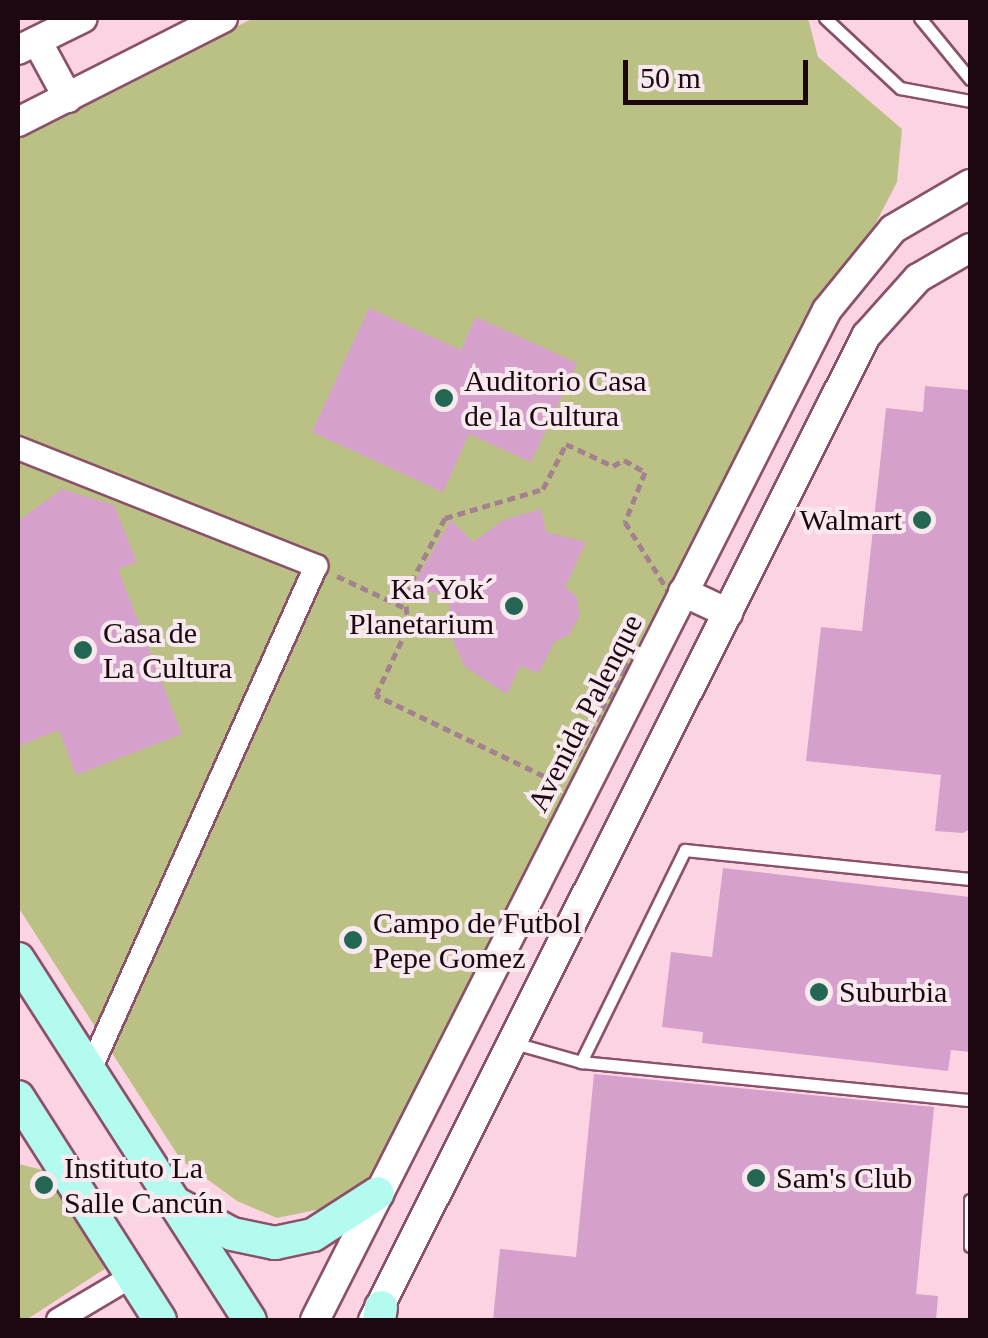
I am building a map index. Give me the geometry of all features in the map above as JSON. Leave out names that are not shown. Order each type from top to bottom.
[{"type":"main road","points":[[18,959],[250,1320]]},
{"type":"main road","points":[[22,1115],[160,1320]]},
{"type":"main road","points":[[175,1203],[232,1234],[275,1242],[312,1235],[378,1193]]},
{"type":"street","points":[[68,98],[27,46],[83,18]]},
{"type":"street","points":[[18,122],[223,18]]},
{"type":"street","name":"Avenida Palenque","points":[[315,1320],[827,310],[893,228],[970,184]]},
{"type":"street","points":[[378,1316],[866,336],[918,278],[970,248]]},
{"type":"street","points":[[18,448],[316,566],[89,1072]]},
{"type":"street","points":[[683,592],[728,613]]},
{"type":"street","points":[[357,1240],[373,1260],[398,1270]]},
{"type":"street","points":[[58,1320],[132,1276]]},
{"type":"lane","points":[[825,18],[900,88],[970,101]]},
{"type":"lane","points":[[920,18],[970,80]]},
{"type":"lane","points":[[580,1062],[685,850],[970,879]]},
{"type":"lane","points":[[514,1043],[580,1062],[970,1100]]},
{"type":"lane","points":[[970,1200],[970,1246]]},
{"type":"path","points":[[566,444],[612,466],[624,460],[645,472],[626,522],[672,597],[646,644],[624,668],[576,758],[558,770],[534,776],[376,695],[408,626],[407,609],[405,594],[445,518],[542,489],[566,444]]},
{"type":"path","points":[[316,566],[407,609]]},
{"type":"green space","points":[[254,18],[808,18],[818,57],[902,129],[897,182],[388,1171],[340,1205],[277,1218],[237,1201],[181,1160],[18,907],[18,134]]},
{"type":"green space","name":"Instituto La Salle Cancún","points":[[18,1164],[43,1170],[106,1268],[26,1320],[18,1320]]},
{"type":"building","name":"Auditorio Casa de la Cultura","points":[[369,308],[461,350],[476,317],[577,363],[531,462],[469,434],[443,492],[312,432]]},
{"type":"building","name":"Walmart","points":[[925,386],[970,390],[970,829],[963,833],[935,831],[941,775],[806,761],[821,627],[862,631],[886,408],[923,412]]},
{"type":"building","name":"Casa de La Cultura","points":[[62,489],[114,505],[137,562],[118,569],[182,734],[76,775],[59,730],[18,746],[18,521]]},
{"type":"building","name":"Ka´Yok´ Planetarium","points":[[541,509],[546,532],[586,542],[565,587],[576,596],[580,615],[569,635],[554,642],[539,673],[520,666],[507,694],[464,666],[450,633],[449,596],[412,587],[451,520],[473,542],[504,520]]},
{"type":"building","name":"Suburbia","points":[[723,868],[970,897],[970,1052],[951,1050],[948,1071],[702,1043],[703,1032],[662,1027],[671,952],[712,957]]},
{"type":"building","name":"Sam's Club","points":[[594,1074],[934,1107],[916,1294],[938,1296],[936,1320],[493,1320],[500,1249],[576,1257]]},
{"type":"place","name":"Auditorio Casa de la Cultura","points":[[444,398]]},
{"type":"place","name":"Walmart","points":[[922,520]]},
{"type":"place","name":"Ka´Yok´ Planetarium","points":[[514,606]]},
{"type":"place","name":"Casa de La Cultura","points":[[83,650]]},
{"type":"place","name":"Campo de Futbol Pepe Gomez","points":[[353,940]]},
{"type":"place","name":"Suburbia","points":[[819,992]]},
{"type":"place","name":"Sam's Club","points":[[756,1178]]},
{"type":"place","name":"Instituto La Salle Cancún","points":[[44,1185]]}]
